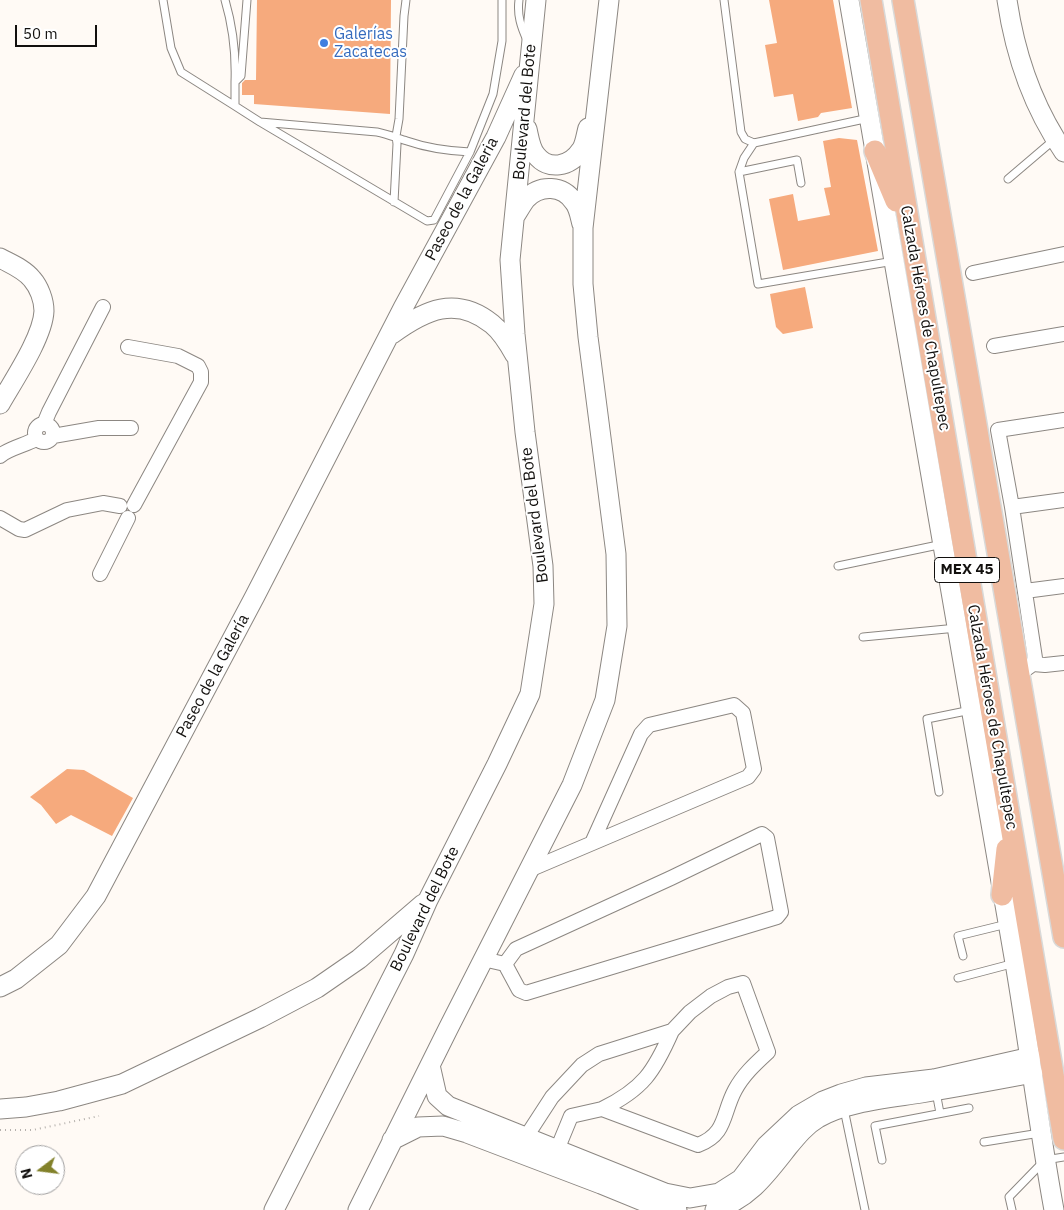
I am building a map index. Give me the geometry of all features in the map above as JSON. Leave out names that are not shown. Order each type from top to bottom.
[{"type":"main road","name":"Calzada Héroes de Chapultepec","points":[[870,0],[1010,821],[1054,1133]]},
{"type":"main road","name":"Calzada Héroes de Chapultepec","points":[[904,0],[1026,669],[1063,927]]},
{"type":"main road","points":[[875,151],[911,235]]},
{"type":"main road","points":[[1002,895],[1010,821]]},
{"type":"street","name":"Boulevard del Bote","points":[[274,1210],[404,954],[428,900],[530,694],[544,604],[543,566],[525,432],[510,260],[536,0]]},
{"type":"street","points":[[358,1210],[572,785],[605,700],[617,626],[616,554],[588,337],[583,284],[583,228],[609,0]]},
{"type":"street","points":[[849,0],[1032,1065],[1054,1133],[1045,1160],[1054,1210]]},
{"type":"street","points":[[996,0],[1012,32],[1033,96],[1048,129],[1059,146]]},
{"type":"street","points":[[1007,0],[1012,32]]},
{"type":"street","name":"Paseo de la Galeria","points":[[388,336],[496,137],[530,55]]},
{"type":"street","points":[[524,121],[535,154],[546,164],[563,165],[573,159],[581,150],[599,95]]},
{"type":"street","points":[[515,216],[527,198],[537,191],[554,188],[567,194],[574,202],[583,228]]},
{"type":"street","points":[[973,273],[1064,254]]},
{"type":"street","points":[[0,258],[25,272],[34,280],[39,289],[44,311],[36,338],[0,404]]},
{"type":"street","points":[[44,424],[103,306]]},
{"type":"street","points":[[388,336],[410,320],[425,314],[439,309],[459,308],[474,313],[493,325],[518,358]]},
{"type":"street","points":[[994,346],[1064,334]]},
{"type":"street","name":"Paseo de la Galería","points":[[0,987],[16,979],[59,945],[96,896],[245,614],[388,336]]},
{"type":"street","points":[[100,574],[128,518],[135,513],[134,505],[201,382],[202,376],[198,366],[178,356],[128,347]]},
{"type":"street","points":[[1026,669],[1034,658],[1012,507],[998,430],[1064,420]]},
{"type":"street","points":[[53,436],[52,428],[44,424],[39,425],[34,434],[39,442],[47,442],[53,436],[98,428],[131,428]]},
{"type":"street","points":[[2,452],[17,448],[36,439]]},
{"type":"street","points":[[1012,507],[1064,500]]},
{"type":"street","points":[[0,518],[19,529],[25,530],[67,510],[103,503],[120,506],[127,501],[134,505]]},
{"type":"street","points":[[120,506],[121,514],[128,518]]},
{"type":"street","points":[[1025,591],[1064,586]]},
{"type":"street","points":[[1026,669],[1064,663]]},
{"type":"street","points":[[528,870],[592,843],[748,777],[754,769],[743,713],[734,705],[649,725],[641,734],[592,843]]},
{"type":"street","points":[[484,959],[505,964],[519,990],[526,993],[777,917],[781,912],[767,838],[762,834],[516,949],[505,964]]},
{"type":"street","points":[[0,1109],[26,1107],[59,1101],[122,1084],[260,1018],[317,988],[359,959],[428,900]]},
{"type":"street","points":[[557,1150],[571,1116],[602,1109],[623,1098],[644,1080],[658,1062],[672,1031],[690,1012],[711,996],[728,987],[743,983],[768,1052],[748,1070],[735,1090],[719,1132],[710,1141],[698,1145],[602,1109]]},
{"type":"street","points":[[526,1137],[552,1097],[582,1065],[599,1054],[672,1031]]},
{"type":"street","points":[[430,1065],[437,1096],[448,1106],[503,1137],[604,1177],[690,1198],[719,1192],[741,1179],[766,1146],[799,1115],[823,1101],[842,1100]]},
{"type":"street","points":[[715,1210],[731,1205],[746,1195],[802,1130],[842,1100],[866,1087],[935,1085],[1032,1065]]},
{"type":"street","points":[[392,1140],[418,1128],[443,1126],[503,1137],[526,1137],[557,1150],[650,1204],[677,1210]]},
{"type":"lane","points":[[163,0],[171,48],[180,72],[427,221],[434,220],[470,152],[493,94],[502,42],[502,0]]},
{"type":"lane","points":[[225,0],[232,25],[236,57],[235,106]]},
{"type":"lane","points":[[235,82],[241,76],[247,0]]},
{"type":"lane","points":[[394,202],[396,136],[399,120],[406,0]]},
{"type":"lane","points":[[519,0],[520,23],[530,55]]},
{"type":"lane","points":[[724,0],[741,132],[745,139],[754,143],[869,118]]},
{"type":"lane","points":[[260,122],[377,132],[396,136],[407,142],[470,152]]},
{"type":"lane","points":[[754,143],[744,158],[739,172],[758,284],[894,261]]},
{"type":"lane","points":[[1008,179],[1059,146]]},
{"type":"lane","points":[[739,172],[797,160],[801,183]]},
{"type":"lane","points":[[838,566],[943,544]]},
{"type":"lane","points":[[863,638],[958,628]]},
{"type":"lane","points":[[939,792],[928,719],[972,710]]},
{"type":"lane","points":[[963,956],[958,936],[1007,924]]},
{"type":"lane","points":[[958,978],[1015,963]]},
{"type":"lane","points":[[935,1085],[940,1113]]},
{"type":"lane","points":[[842,1100],[866,1210]]},
{"type":"lane","points":[[882,1160],[875,1126],[969,1108]]},
{"type":"lane","points":[[984,1142],[1054,1133]]},
{"type":"lane","points":[[1012,1210],[1009,1197],[1045,1160],[1064,1158]]},
{"type":"path","points":[[0,1130],[33,1130],[99,1116]]},
{"type":"building","name":"Galerías Zacatecas","points":[[257,0],[391,0],[390,114],[254,104],[254,95],[242,95],[242,83],[245,80],[256,80]]},
{"type":"building","points":[[769,0],[833,0],[852,108],[821,113],[818,117],[798,121],[793,94],[774,97],[765,45],[777,43]]},
{"type":"building","points":[[839,138],[857,140],[878,251],[783,270],[769,199],[793,194],[798,221],[830,215],[824,188],[831,187],[823,141]]},
{"type":"building","points":[[805,287],[813,328],[783,334],[776,327],[770,294]]},
{"type":"building","points":[[67,769],[84,770],[133,798],[112,836],[71,815],[56,824],[41,805],[30,797]]},
{"type":"place","name":"Galerías Zacatecas","points":[[324,43]]}]
